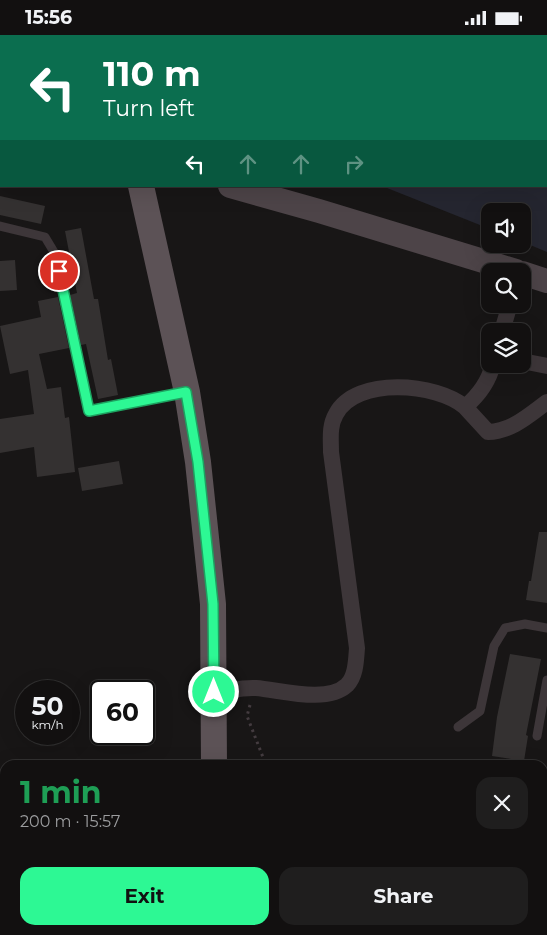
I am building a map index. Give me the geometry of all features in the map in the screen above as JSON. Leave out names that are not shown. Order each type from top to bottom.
[{"type":"main road","points":[[141,187],[186,392],[198,462],[213,604],[214,760]]},
{"type":"main road","points":[[234,187],[490,263]]},
{"type":"main road","points":[[531,276],[547,281]]},
{"type":"street","points":[[531,363],[547,366]]},
{"type":"street","points":[[465,407],[478,395],[491,373]]},
{"type":"street","points":[[214,692],[255,688],[312,695],[334,693],[348,685],[354,672],[357,648],[331,452],[331,428],[336,414],[347,400],[368,389],[421,390],[455,398],[488,432],[499,432],[519,423],[547,402]]},
{"type":"lane","points":[[0,226],[45,237],[54,252],[89,411],[186,392]]},
{"type":"lane","points":[[458,727],[480,711],[494,646],[505,628],[525,624],[547,628]]},
{"type":"lane","points":[[537,736],[547,680]]},
{"type":"path","points":[[247,716],[264,760]]},
{"type":"shaded area","points":[[385,187],[547,187],[547,252],[531,245],[531,203],[481,203],[481,225]]},
{"type":"building","points":[[0,196],[45,206],[41,224],[0,215]]},
{"type":"building","points":[[81,228],[94,299],[98,299],[108,360],[111,359],[118,395],[98,399],[86,344],[81,345],[70,295],[77,293],[65,231]]},
{"type":"building","points":[[15,260],[17,290],[0,291],[0,261]]},
{"type":"building","points":[[58,297],[69,348],[39,354],[47,389],[61,387],[65,418],[69,417],[75,472],[37,477],[34,447],[0,453],[0,419],[34,414],[28,370],[10,374],[0,326],[41,317],[38,301]]},
{"type":"building","points":[[119,461],[123,484],[82,491],[78,468]]},
{"type":"building","points":[[539,532],[547,532],[547,603],[526,600]]},
{"type":"building","points":[[510,654],[541,659],[526,735],[528,736],[524,760],[492,756],[497,717]]},
{"type":"route","points":[[59,271],[89,411],[186,392],[198,462],[213,604],[214,692]]}]
